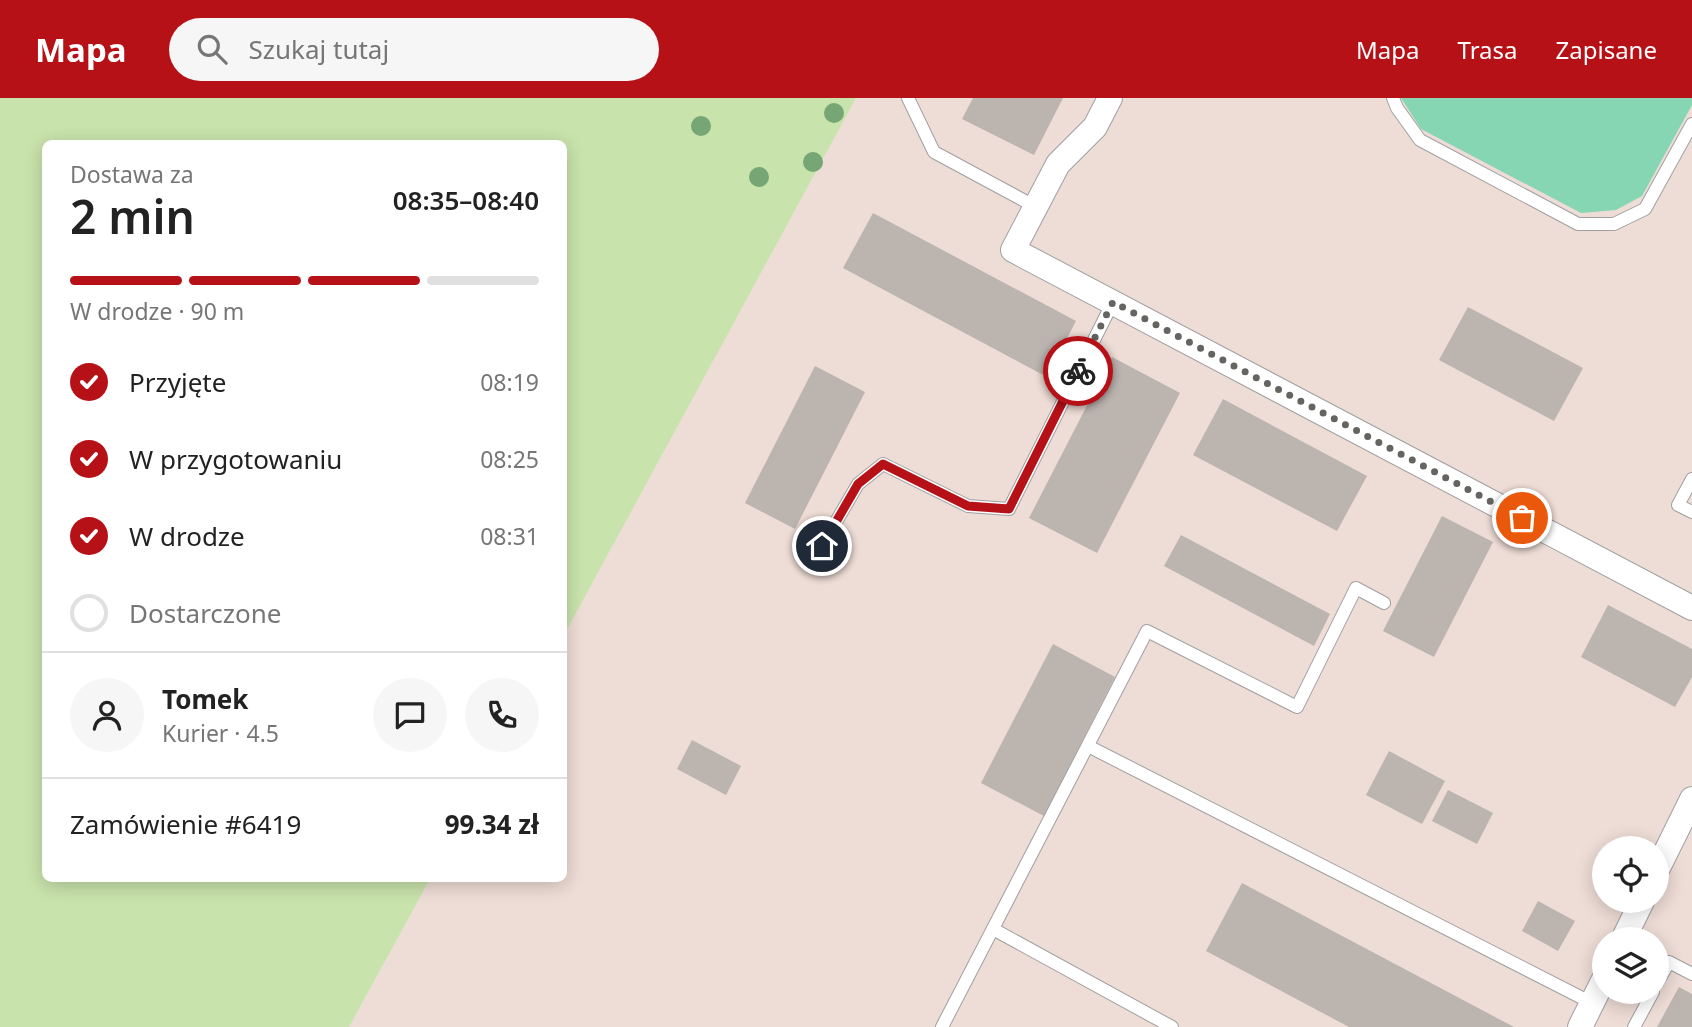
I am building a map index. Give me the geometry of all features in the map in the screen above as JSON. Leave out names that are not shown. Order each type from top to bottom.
[{"type":"street","points":[[1110,98],[1095,127],[1058,164],[1013,250],[1692,608]]},
{"type":"street","points":[[1669,846],[1692,799]]},
{"type":"street","points":[[1580,1027],[1592,1003]]},
{"type":"lane","points":[[908,98],[934,152],[1036,207]]},
{"type":"lane","points":[[1393,98],[1420,141],[1578,225],[1614,224],[1645,209],[1692,124]]},
{"type":"lane","points":[[822,546],[858,484],[883,464],[968,506],[1009,509],[1113,302]]},
{"type":"lane","points":[[1692,479],[1678,505],[1692,512]]},
{"type":"lane","points":[[942,1027],[1147,631],[1297,706],[1356,588],[1384,603]]},
{"type":"lane","points":[[1087,746],[1592,1003]]},
{"type":"lane","points":[[993,929],[1172,1027]]},
{"type":"lane","points":[[1669,962],[1692,974]]},
{"type":"lane","points":[[1634,1027],[1646,1004]]},
{"type":"shaded area","points":[[856,98],[1692,98],[1692,1027],[349,1027],[428,882],[567,882],[567,628]]},
{"type":"green space","points":[[0,98],[856,98],[567,629],[567,140],[42,140],[42,882],[428,882],[349,1027],[0,1027]]},
{"type":"green space","points":[[1401,98],[1692,98],[1692,105],[1642,196],[1616,210],[1581,213],[1421,129]]},
{"type":"building","points":[[973,98],[1063,98],[1034,155],[962,119]]},
{"type":"building","points":[[873,213],[1076,321],[1047,377],[843,268]]},
{"type":"building","points":[[1468,307],[1583,368],[1554,421],[1439,360]]},
{"type":"building","points":[[1112,357],[1180,393],[1097,553],[1029,518]]},
{"type":"building","points":[[815,366],[865,392],[795,529],[745,503]]},
{"type":"building","points":[[1223,399],[1367,476],[1337,531],[1193,455]]},
{"type":"building","points":[[1442,516],[1493,542],[1434,657],[1383,631]]},
{"type":"building","points":[[1181,535],[1330,614],[1314,646],[1164,566]]},
{"type":"building","points":[[1608,605],[1692,649],[1692,677],[1675,707],[1581,657]]},
{"type":"building","points":[[1053,644],[1115,677],[1044,816],[981,783]]},
{"type":"building","points":[[692,740],[741,766],[726,795],[677,769]]},
{"type":"building","points":[[1389,751],[1445,781],[1422,824],[1366,795]]},
{"type":"building","points":[[1448,790],[1493,813],[1477,844],[1432,821]]},
{"type":"building","points":[[1242,883],[1514,1027],[1349,1027],[1206,951]]},
{"type":"building","points":[[1538,901],[1575,921],[1558,951],[1522,931]]},
{"type":"building","points":[[1679,987],[1692,994],[1692,1027],[1657,1027]]},
{"type":"way so far","points":[[1078,371],[1113,302],[1522,518]]},
{"type":"route","points":[[822,546],[858,484],[883,464],[968,506],[1009,509],[1078,371]]}]
